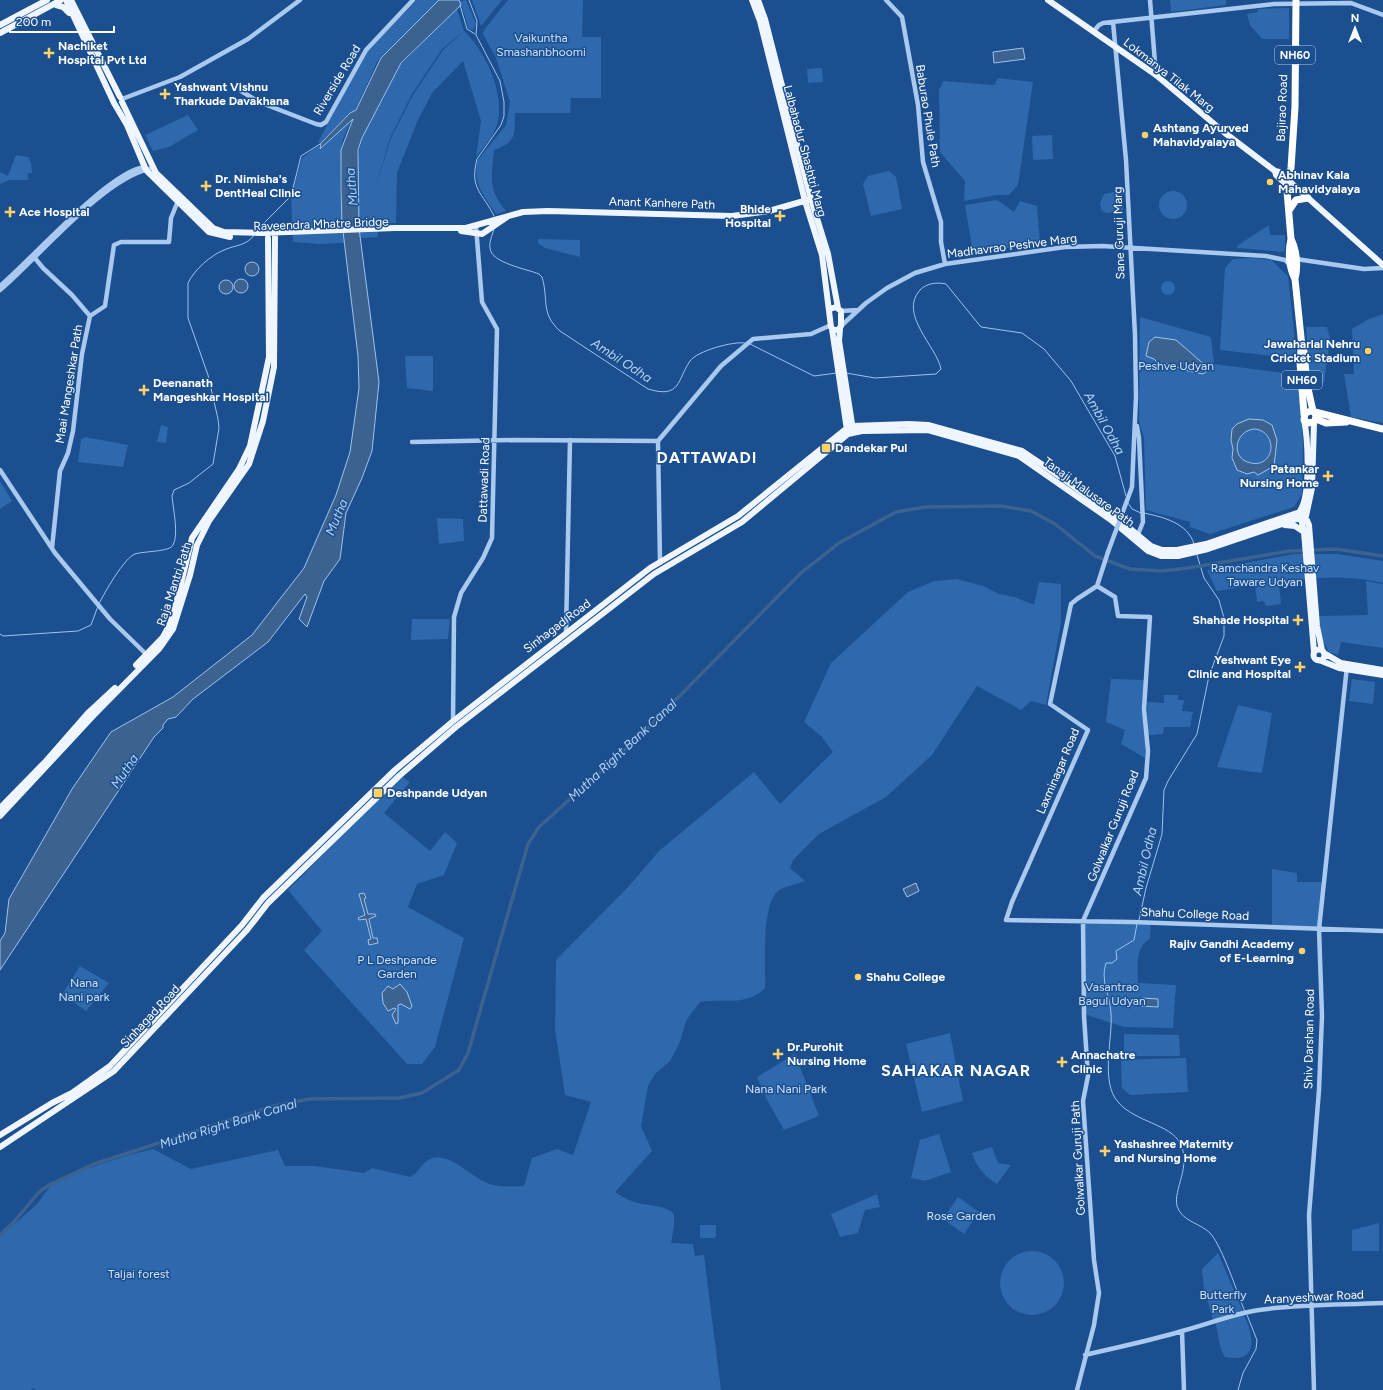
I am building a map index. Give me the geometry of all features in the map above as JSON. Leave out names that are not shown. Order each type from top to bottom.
[{"type":"highway","name":"Bajirao Road","points":[[1290,183],[1295,107],[1296,2]]},
{"type":"highway","name":"NH60","points":[[1290,183],[1292,191],[1289,195],[1291,273],[1295,279]]},
{"type":"highway","points":[[1289,212],[1296,200],[1308,198]]},
{"type":"highway","name":"NH60","points":[[1291,240],[1295,246],[1297,272],[1295,279],[1302,347],[1304,351],[1310,399],[1314,416]]},
{"type":"highway","name":"NH60","points":[[1302,347],[1300,351],[1304,417]]},
{"type":"highway","points":[[1310,399],[1323,413],[1348,421],[1383,429]]},
{"type":"highway","points":[[1323,413],[1314,416],[1310,423],[1304,417],[1307,411],[1314,416],[1326,423],[1348,421]]},
{"type":"main road","points":[[31,0],[39,15]]},
{"type":"main road","points":[[0,27],[47,0]]},
{"type":"main road","points":[[0,34],[61,0]]},
{"type":"main road","points":[[0,27],[54,3],[66,0],[119,101],[133,122],[148,168],[209,232],[224,236],[247,235]]},
{"type":"main road","points":[[71,0],[119,101]]},
{"type":"main road","name":"Lalbahadur Shashtri Marg","points":[[752,0],[760,21],[822,255],[832,327]]},
{"type":"main road","name":"Lalbahadur Shashtri Marg","points":[[758,0],[766,23],[808,200],[828,254],[841,328]]},
{"type":"main road","name":"Lokmanya Tilak Marg","points":[[1048,0],[1115,45],[1156,75],[1221,130],[1275,171],[1279,172],[1383,265]]},
{"type":"main road","points":[[0,34],[39,15],[54,3]]},
{"type":"main road","points":[[54,3],[67,9],[80,29]]},
{"type":"main road","points":[[148,168],[217,230],[247,235]]},
{"type":"main road","name":"Anant Kanhere Path","points":[[395,230],[466,228],[523,212],[548,211],[732,216],[769,211],[808,200]]},
{"type":"main road","name":"Anant Kanhere Path","points":[[395,230],[464,231],[477,234],[485,232],[508,216]]},
{"type":"main road","name":"Raveendra Mhatre Bridge","points":[[263,236],[395,230]]},
{"type":"main road","name":"Raveendra Mhatre Bridge","points":[[247,235],[275,237],[297,234]]},
{"type":"main road","name":"Raja Mantri Path","points":[[263,236],[272,332]]},
{"type":"main road","name":"Raja Mantri Path","points":[[0,816],[3,805],[46,761],[88,713],[148,655],[172,625],[192,538],[239,469],[250,446],[269,357],[272,332],[275,237]]},
{"type":"main road","points":[[830,309],[839,310]]},
{"type":"main road","points":[[832,327],[837,330],[841,328],[837,342]]},
{"type":"main road","points":[[832,327],[837,342],[850,430]]},
{"type":"main road","points":[[1302,514],[1312,488],[1314,416]]},
{"type":"main road","points":[[1304,417],[1307,472],[1302,514],[1306,534],[1317,626],[1323,652],[1323,659],[1319,660]]},
{"type":"main road","name":"Tanaji Malusare Path","points":[[850,430],[922,424],[1022,451],[1069,482],[1115,516],[1136,538],[1162,550],[1191,550],[1202,548],[1282,524],[1302,514]]},
{"type":"main road","name":"Sinhagad Road","points":[[1,1138],[52,1103],[72,1093],[115,1061],[242,925],[263,898],[294,872],[454,724],[566,632],[662,565],[735,527],[850,430]]},
{"type":"main road","name":"Tanaji Malusare Path","points":[[1202,548],[1302,514]]},
{"type":"main road","points":[[1282,524],[1295,526],[1306,534]]},
{"type":"main road","name":"Sinhagad Road","points":[[454,724],[662,565]]},
{"type":"main road","points":[[1311,582],[1313,657],[1319,660],[1383,675]]},
{"type":"main road","points":[[1314,652],[1317,649],[1347,667],[1383,670]]},
{"type":"main road","name":"Sinhagad Road","points":[[0,1147],[114,1071],[247,930],[294,872]]},
{"type":"street","points":[[119,101],[180,77],[248,38],[300,0]]},
{"type":"street","name":"Riverside Road","points":[[241,91],[259,102],[321,125],[326,122],[366,50],[413,0]]},
{"type":"street","name":"Baburao Phule Path","points":[[886,0],[902,17],[918,105],[923,162],[940,217],[941,242],[945,264]]},
{"type":"street","points":[[1150,0],[1156,75]]},
{"type":"street","points":[[1094,31],[1099,25],[1113,22],[1239,7],[1296,2],[1321,4],[1340,2],[1357,4],[1383,15]]},
{"type":"street","name":"Sane Guruji Marg","points":[[1097,586],[1107,554],[1132,487],[1136,421],[1135,335],[1126,160],[1113,22]]},
{"type":"street","points":[[0,286],[100,198],[129,176],[148,168]]},
{"type":"street","points":[[34,257],[90,316],[105,306],[114,245],[121,242],[169,242],[171,218],[178,201]]},
{"type":"street","name":"Dattawadi Road","points":[[454,724],[454,617],[461,593],[483,558],[492,538],[496,442],[497,329],[482,302],[476,226]]},
{"type":"street","name":"Madhavrao Peshve Marg","points":[[841,328],[858,310],[893,284],[915,273],[945,264],[1065,247],[1130,247],[1242,254],[1275,257],[1285,260],[1291,265]]},
{"type":"street","name":"Madhavrao Peshve Marg","points":[[1275,257],[1284,256],[1290,252]]},
{"type":"street","points":[[0,290],[34,257]]},
{"type":"street","points":[[1296,259],[1364,269],[1383,268]]},
{"type":"street","points":[[839,310],[858,310]]},
{"type":"street","name":"Maai Mangeshkar Path","points":[[52,548],[60,471],[68,453],[73,431],[82,354],[90,316]]},
{"type":"street","points":[[662,565],[658,441],[721,366],[738,350],[753,339],[811,334],[832,327]]},
{"type":"street","name":"Sane Guruji Marg","points":[[1136,421],[1140,438],[1143,522],[1136,538]]},
{"type":"street","points":[[566,632],[570,440]]},
{"type":"street","points":[[412,442],[570,440],[658,441]]},
{"type":"street","points":[[0,470],[52,548],[93,600],[148,655]]},
{"type":"street","name":"Laxminagar Road","points":[[1006,920],[1012,902],[1088,730],[1050,704],[1071,604],[1076,599],[1097,586]]},
{"type":"street","name":"Golwalkar Guruji Road","points":[[1083,921],[1146,778],[1148,763],[1144,709],[1150,616],[1118,616],[1115,597],[1097,586]]},
{"type":"street","name":"Shiv Darshan Road","points":[[1314,1390],[1309,1215],[1319,1090],[1322,1016],[1319,929],[1347,667]]},
{"type":"street","name":"Shahu College Road","points":[[1006,920],[1146,922],[1383,931]]},
{"type":"street","name":"Golwalkar Guruji Path","points":[[1077,1390],[1094,1325],[1099,1293],[1094,1260],[1083,1101],[1088,1076],[1084,1016],[1083,921]]},
{"type":"street","name":"Aranyeshwar Road","points":[[1085,1355],[1258,1310],[1312,1305],[1330,1306],[1383,1303]]},
{"type":"street","points":[[1182,1331],[1184,1390]]},
{"type":"green space","points":[[417,0],[439,0],[378,60],[355,110],[349,113],[320,143],[318,142],[367,51]]},
{"type":"green space","points":[[466,0],[476,24],[473,30],[469,29],[460,1]]},
{"type":"green space","points":[[472,0],[502,0],[481,26]]},
{"type":"green space","name":"Vaikuntha Smashanbhoomi","points":[[508,0],[583,0],[582,37],[601,37],[601,98],[571,98],[570,113],[515,113],[515,127],[511,140],[502,147],[494,150],[492,176],[493,189],[506,211],[496,214],[480,190],[476,169],[477,161],[506,125],[510,102],[496,58],[483,34],[484,30]]},
{"type":"green space","points":[[1170,0],[1226,0],[1226,5],[1171,12]]},
{"type":"green space","points":[[1289,8],[1289,39],[1262,39],[1250,25],[1247,14],[1258,12],[1258,9]]},
{"type":"green space","points":[[457,9],[464,31],[479,49],[491,72],[498,97],[499,109],[497,126],[489,140],[476,157],[481,121],[463,61],[432,93],[417,122],[397,173],[396,223],[377,223],[378,237],[361,238],[358,214],[357,175],[359,150],[362,139],[401,64]],"holes":[[[464,31],[443,50],[413,95],[391,138],[375,190],[390,138],[412,94],[442,49]]]},
{"type":"green space","points":[[822,68],[823,82],[808,83],[807,69]]},
{"type":"green space","points":[[998,78],[1033,82],[1018,185],[1009,195],[997,195],[964,201],[965,181],[940,152],[939,90],[943,81],[994,85]]},
{"type":"green space","points":[[188,115],[198,130],[169,147],[153,151],[145,135]]},
{"type":"green space","points":[[351,120],[342,142],[341,151],[340,190],[344,243],[320,244],[293,242],[291,197],[302,158],[319,145],[320,150]]},
{"type":"green space","points":[[1052,135],[1053,159],[1033,160],[1032,136]]},
{"type":"green space","points":[[17,155],[28,157],[31,163],[32,173],[28,173],[28,180],[10,180],[0,184],[0,172],[8,176]]},
{"type":"green space","points":[[889,171],[896,177],[902,209],[871,216],[863,184],[868,176]]},
{"type":"green space","points":[[1123,190],[1123,212],[1106,213],[1101,210],[1100,203],[1104,194]]},
{"type":"green space","points":[[1173,191],[1183,195],[1187,205],[1183,215],[1173,219],[1163,215],[1159,205],[1163,195]]},
{"type":"green space","points":[[997,200],[1014,212],[1020,201],[1037,206],[1040,243],[973,254],[965,205]]},
{"type":"green space","points":[[1269,225],[1270,235],[1285,235],[1285,250],[1283,252],[1237,248],[1237,246]]},
{"type":"green space","points":[[538,239],[580,240],[580,257],[545,248],[538,243]]},
{"type":"green space","points":[[1253,258],[1271,260],[1288,276],[1297,359],[1220,350],[1225,268],[1233,259]]},
{"type":"green space","points":[[1165,281],[1171,281],[1175,285],[1175,291],[1171,295],[1165,295],[1161,291],[1161,285]]},
{"type":"green space","name":"Jawaharlal Nehru Cricket Stadium","points":[[1383,314],[1383,423],[1351,417],[1344,374],[1354,374],[1352,329],[1369,319]]},
{"type":"green space","name":"Peshve Udyan","points":[[1140,317],[1211,337],[1214,364],[1298,375],[1303,443],[1302,494],[1294,507],[1210,534],[1190,527],[1190,522],[1146,510],[1144,438],[1139,421]]},
{"type":"green space","points":[[1306,327],[1327,327],[1330,338],[1324,383],[1310,382]]},
{"type":"green space","points":[[405,356],[433,356],[433,391],[407,388]]},
{"type":"green space","points":[[161,425],[168,427],[166,443],[157,442]]},
{"type":"green space","points":[[85,437],[128,445],[123,467],[78,462],[81,439]]},
{"type":"green space","points":[[0,481],[12,501],[0,509]]},
{"type":"green space","points":[[437,518],[463,519],[464,541],[439,544]]},
{"type":"green space","name":"Ramchandra Keshav Taware Udyan","points":[[1294,554],[1338,554],[1383,561],[1383,583],[1371,580],[1345,578],[1317,578],[1279,583],[1281,604],[1266,606],[1264,601],[1257,602],[1255,585],[1217,591],[1207,570]]},
{"type":"green space","name":"Taljai forest","points":[[957,579],[983,586],[999,594],[1015,597],[1034,605],[1039,582],[1061,584],[1061,622],[1046,705],[1031,701],[1021,710],[977,686],[932,755],[886,797],[819,834],[793,860],[790,868],[805,881],[781,889],[774,895],[767,919],[765,988],[758,994],[743,1000],[700,1002],[687,1019],[679,1044],[670,1061],[655,1074],[648,1086],[641,1126],[652,1151],[615,1192],[637,1203],[665,1208],[670,1211],[674,1214],[674,1226],[671,1243],[693,1244],[695,1256],[704,1255],[721,1390],[36,1390],[33,1388],[31,1390],[0,1390],[0,1237],[37,1204],[52,1184],[71,1174],[129,1155],[153,1149],[191,1169],[278,1150],[285,1166],[315,1166],[364,1173],[372,1168],[410,1177],[430,1159],[447,1159],[479,1179],[490,1184],[524,1186],[532,1158],[557,1149],[573,1155],[591,1102],[565,1095],[555,1029],[556,960],[629,886],[659,851],[754,772],[780,804],[833,752],[821,736],[804,722],[831,663],[908,592],[934,581]]},
{"type":"green space","points":[[1366,581],[1383,584],[1383,648],[1341,642],[1338,655],[1329,652],[1321,637],[1319,616],[1368,615]]},
{"type":"green space","points":[[412,619],[450,619],[448,639],[411,640]]},
{"type":"green space","points":[[1111,679],[1146,680],[1145,758],[1121,744],[1125,730],[1106,722]]},
{"type":"green space","points":[[1352,679],[1375,682],[1373,704],[1349,701]]},
{"type":"green space","points":[[1164,695],[1178,695],[1178,700],[1184,700],[1182,711],[1193,712],[1190,727],[1164,727],[1163,734],[1148,735],[1147,702],[1164,703]]},
{"type":"green space","points":[[1238,705],[1272,713],[1262,773],[1217,767]]},
{"type":"green space","name":"P L Deshpande Garden","points":[[401,776],[410,782],[384,813],[430,851],[445,832],[457,843],[444,875],[417,884],[408,907],[464,938],[435,1047],[422,1064],[407,1064],[304,950],[322,931],[288,890]]},
{"type":"green space","points":[[1272,869],[1297,873],[1297,882],[1324,882],[1319,929],[1272,926]]},
{"type":"green space","name":"Vasantrao Bagul Udyan","points":[[1083,921],[1151,922],[1150,939],[1141,947],[1139,952],[1138,983],[1176,985],[1173,1028],[1124,1027],[1084,1014]]},
{"type":"green space","name":"Nana Nani park","points":[[80,966],[109,983],[86,1011],[67,998],[61,996]]},
{"type":"green space","points":[[950,1033],[963,1101],[922,1112],[906,1044]]},
{"type":"green space","points":[[1124,1034],[1179,1035],[1180,1056],[1124,1056]]},
{"type":"green space","name":"Nana Nani Park","points":[[795,1054],[819,1116],[784,1130],[767,1100],[757,1077]]},
{"type":"green space","points":[[1186,1058],[1188,1092],[1130,1095],[1122,1088],[1121,1060]]},
{"type":"green space","points":[[939,1134],[951,1172],[925,1181],[911,1178],[920,1140]]},
{"type":"green space","points":[[992,1147],[998,1163],[1011,1165],[997,1184],[982,1172],[972,1153]]},
{"type":"green space","points":[[877,1194],[880,1207],[865,1210],[858,1233],[840,1237],[831,1214]]},
{"type":"green space","name":"Rose Garden","points":[[958,1197],[979,1212],[964,1234],[943,1219]]},
{"type":"green space","points":[[1379,1223],[1379,1251],[1352,1251],[1352,1230]]},
{"type":"green space","points":[[700,1225],[716,1225],[716,1236],[714,1238],[700,1238]]},
{"type":"green space","points":[[1032,1251],[1050,1256],[1055,1260],[1059,1265],[1064,1283],[1059,1301],[1055,1306],[1050,1310],[1032,1315],[1014,1310],[1009,1306],[1005,1301],[1000,1283],[1005,1265],[1009,1260],[1014,1256]]},
{"type":"green space","name":"Butterfly Park","points":[[1218,1253],[1243,1312],[1213,1320],[1204,1288],[1202,1269]]},
{"type":"green space","points":[[1243,1313],[1247,1321],[1251,1338],[1249,1352],[1244,1356],[1237,1358],[1225,1357],[1221,1350],[1215,1321]]},
{"type":"water","name":"Mutha","points":[[439,0],[459,0],[461,5],[401,63],[362,138],[358,150],[359,228],[379,382],[372,451],[362,478],[346,513],[340,559],[324,581],[307,627],[299,619],[307,597],[305,594],[268,642],[193,699],[176,717],[168,719],[163,725],[163,728],[154,737],[0,970],[0,941],[5,933],[9,899],[72,789],[111,732],[173,697],[252,635],[304,568],[336,495],[350,452],[359,388],[358,356],[342,223],[341,190],[341,150],[353,119],[320,149],[321,143],[350,113],[356,110],[381,58]]},
{"type":"water","points":[[1023,48],[1025,59],[994,63],[993,52]]},
{"type":"water","points":[[249,262],[255,262],[259,266],[259,272],[255,276],[249,276],[245,272],[245,266]]},
{"type":"water","points":[[241,279],[246,281],[248,286],[246,291],[241,293],[236,291],[234,286],[236,281]]},
{"type":"water","points":[[226,280],[231,282],[233,287],[231,292],[226,294],[221,292],[219,287],[221,282]]},
{"type":"water","points":[[1155,337],[1176,340],[1206,366],[1206,372],[1203,374],[1184,370],[1170,364],[1158,363],[1154,359],[1146,356],[1149,342]]},
{"type":"water","points":[[1249,419],[1263,420],[1272,425],[1277,440],[1274,466],[1258,475],[1254,472],[1247,474],[1237,470],[1232,458],[1233,449],[1231,440],[1232,429],[1237,424]],"holes":[[[1256,429],[1263,432],[1271,443],[1269,456],[1259,463],[1251,463],[1244,460],[1237,450],[1239,439],[1249,430]]]},
{"type":"water","points":[[916,883],[919,891],[907,897],[903,889]]},
{"type":"water","points":[[364,893],[368,914],[375,914],[376,916],[369,919],[373,938],[377,938],[378,943],[369,945],[368,940],[371,939],[366,919],[359,920],[358,918],[365,915],[359,894]]},
{"type":"water","points":[[400,984],[407,992],[412,1006],[410,1009],[401,1004],[398,1005],[398,1023],[396,1024],[392,1015],[396,1009],[394,1008],[388,1011],[383,1003],[382,993],[388,986],[393,989]]},
{"type":"water","points":[[1142,998],[1158,999],[1158,1007],[1142,1006]]},
{"type":"waterway","name":"Ambil Odha","points":[[469,0],[477,21],[476,35],[500,81],[504,102],[504,116],[501,125],[477,159],[475,169],[478,190],[494,216]]},
{"type":"waterway","name":"Ambil Odha","points":[[460,5],[467,29],[475,34]]},
{"type":"waterway","points":[[257,230],[291,196],[301,156],[320,144]]},
{"type":"waterway","name":"Ambil Odha","points":[[494,229],[490,243],[492,253],[496,258],[503,262],[539,274],[542,277],[547,312],[560,331],[648,389],[667,392],[672,390],[680,381],[690,361],[694,357],[707,350],[732,344],[745,343]]},
{"type":"waterway","points":[[99,604],[115,576],[131,557],[139,553],[167,549],[173,545],[176,535],[172,496],[174,490],[189,483],[213,464],[219,428],[218,419],[208,375],[188,318],[188,283],[194,273],[208,259],[219,252],[248,241],[254,235]]},
{"type":"waterway","name":"Ambil Odha","points":[[846,373],[875,378],[936,374],[941,369],[938,360],[916,320],[913,309],[914,299],[920,290],[929,284],[946,284],[981,327],[1022,333],[1044,349],[1071,381],[1115,456],[1126,496]]},
{"type":"waterway","name":"Ambil Odha","points":[[750,344],[814,376],[837,373]]},
{"type":"waterway","name":"Ambil Odha","points":[[1128,503],[1132,509],[1141,513]]},
{"type":"waterway","name":"Mutha Right Bank Canal","points":[[0,1235],[13,1223],[39,1192],[51,1184],[94,1164],[270,1107],[309,1099],[399,1098],[422,1093],[459,1070],[468,1053],[528,844],[539,827],[640,736],[801,573],[839,543],[896,512],[925,507],[1001,506],[1031,511],[1055,524],[1095,556],[1130,569],[1162,571],[1290,551],[1336,549],[1383,556]]},
{"type":"waterway","name":"Ambil Odha","points":[[1144,513],[1167,519],[1181,526],[1191,537],[1194,544]]},
{"type":"waterway","name":"Ambil Odha","points":[[1139,920],[1146,888],[1162,834],[1164,790],[1197,734],[1209,676],[1224,636],[1224,618],[1219,600],[1204,578],[1197,555]]},
{"type":"waterway","points":[[0,634],[3,636],[78,631],[91,625],[98,606]]},
{"type":"waterway","name":"Ambil Odha","points":[[1137,924],[1134,940],[1116,951],[1117,959],[1112,963],[1106,963],[1104,969],[1111,1013],[1108,1059],[1110,1083],[1118,1102],[1125,1109],[1168,1131],[1180,1143],[1184,1160],[1177,1192],[1177,1206],[1183,1216],[1207,1230],[1216,1241],[1245,1312]]},
{"type":"waterway","name":"Ambil Odha","points":[[1238,1390],[1243,1373],[1256,1349],[1257,1340],[1247,1315]]},
{"type":"railway","points":[[0,32],[59,0]]},
{"type":"place","name":"Nachiket Hospital Pvt Ltd","points":[[49,53]]},
{"type":"place","name":"Yashwant Vishnu Tharkude Davakhana","points":[[165,94]]},
{"type":"place","name":"Ashtang Ayurved Mahavidyalaya","points":[[1145,135]]},
{"type":"place","name":"Abhinav Kala Mahavidyalaya","points":[[1270,182]]},
{"type":"place","name":"Dr. Nimisha's DentHeal Clinic","points":[[206,186]]},
{"type":"place","name":"Ace Hospital","points":[[10,212]]},
{"type":"place","name":"Bhide Hospital","points":[[780,216]]},
{"type":"place","name":"Jawaharlal Nehru Cricket Stadium","points":[[1368,351]]},
{"type":"place","name":"Deenanath Mangeshkar Hospital","points":[[144,390]]},
{"type":"place","name":"Dandekar Pul","points":[[826,448]]},
{"type":"place","name":"Patankar Nursing Home","points":[[1328,476]]},
{"type":"place","name":"Shahade Hospital","points":[[1298,620]]},
{"type":"place","name":"Yeshwant Eye Clinic and Hospital","points":[[1300,667]]},
{"type":"place","name":"Deshpande Udyan","points":[[378,793]]},
{"type":"place","name":"Rajiv Gandhi Academy of E-Learning","points":[[1302,951]]},
{"type":"place","name":"Shahu College","points":[[858,977]]},
{"type":"place","name":"Dr.Purohit Nursing Home","points":[[778,1054]]},
{"type":"place","name":"Annachatre Clinic","points":[[1062,1062]]},
{"type":"place","name":"Yashashree Maternity and Nursing Home","points":[[1105,1151]]},
{"type":"district","name":"DATTAWADI","points":[[707,457]]},
{"type":"district","name":"SAHAKAR NAGAR","points":[[956,1070]]}]
